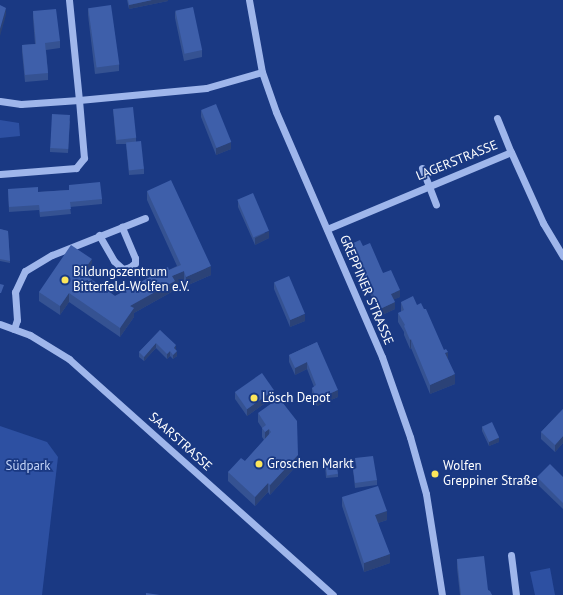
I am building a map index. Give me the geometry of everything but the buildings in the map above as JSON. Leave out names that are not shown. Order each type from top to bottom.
[{"type":"street","points":[[0,174],[76,168],[84,158],[69,0]]},
{"type":"street","name":"GREPPINER STRASSE","points":[[249,0],[262,72],[287,140],[382,357],[410,436],[426,494],[442,595]]},
{"type":"street","points":[[0,101],[21,104],[206,88],[262,72]]},
{"type":"street","points":[[498,118],[511,152]]},
{"type":"street","name":"LAGERSTRASSE","points":[[327,229],[429,185],[511,152],[543,223],[563,256]]},
{"type":"street","points":[[422,168],[436,204]]},
{"type":"street","points":[[14,329],[17,320],[15,292],[25,271],[52,255],[99,235],[145,218]]},
{"type":"street","points":[[99,235],[114,261],[123,269],[130,267],[135,263],[135,258],[122,227]]},
{"type":"street","name":"SAARSTRASSE","points":[[0,324],[14,329],[52,348],[81,369],[333,595]]},
{"type":"street","points":[[510,555],[516,595]]},
{"type":"green space","points":[[0,120],[19,123],[20,136],[0,138]]},
{"type":"green space","name":"Südpark","points":[[0,426],[47,442],[58,457],[42,595],[0,595]]},
{"type":"green space","points":[[550,568],[555,595],[535,595],[530,572]]},
{"type":"place","name":"Bildungszentrum Bitterfeld-Wolfen e.V.","points":[[65,280]]},
{"type":"place","name":"Lösch Depot","points":[[254,398]]},
{"type":"place","name":"Groschen Markt","points":[[259,464]]},
{"type":"place","name":"Wolfen Greppiner Straße","points":[[435,474]]}]
